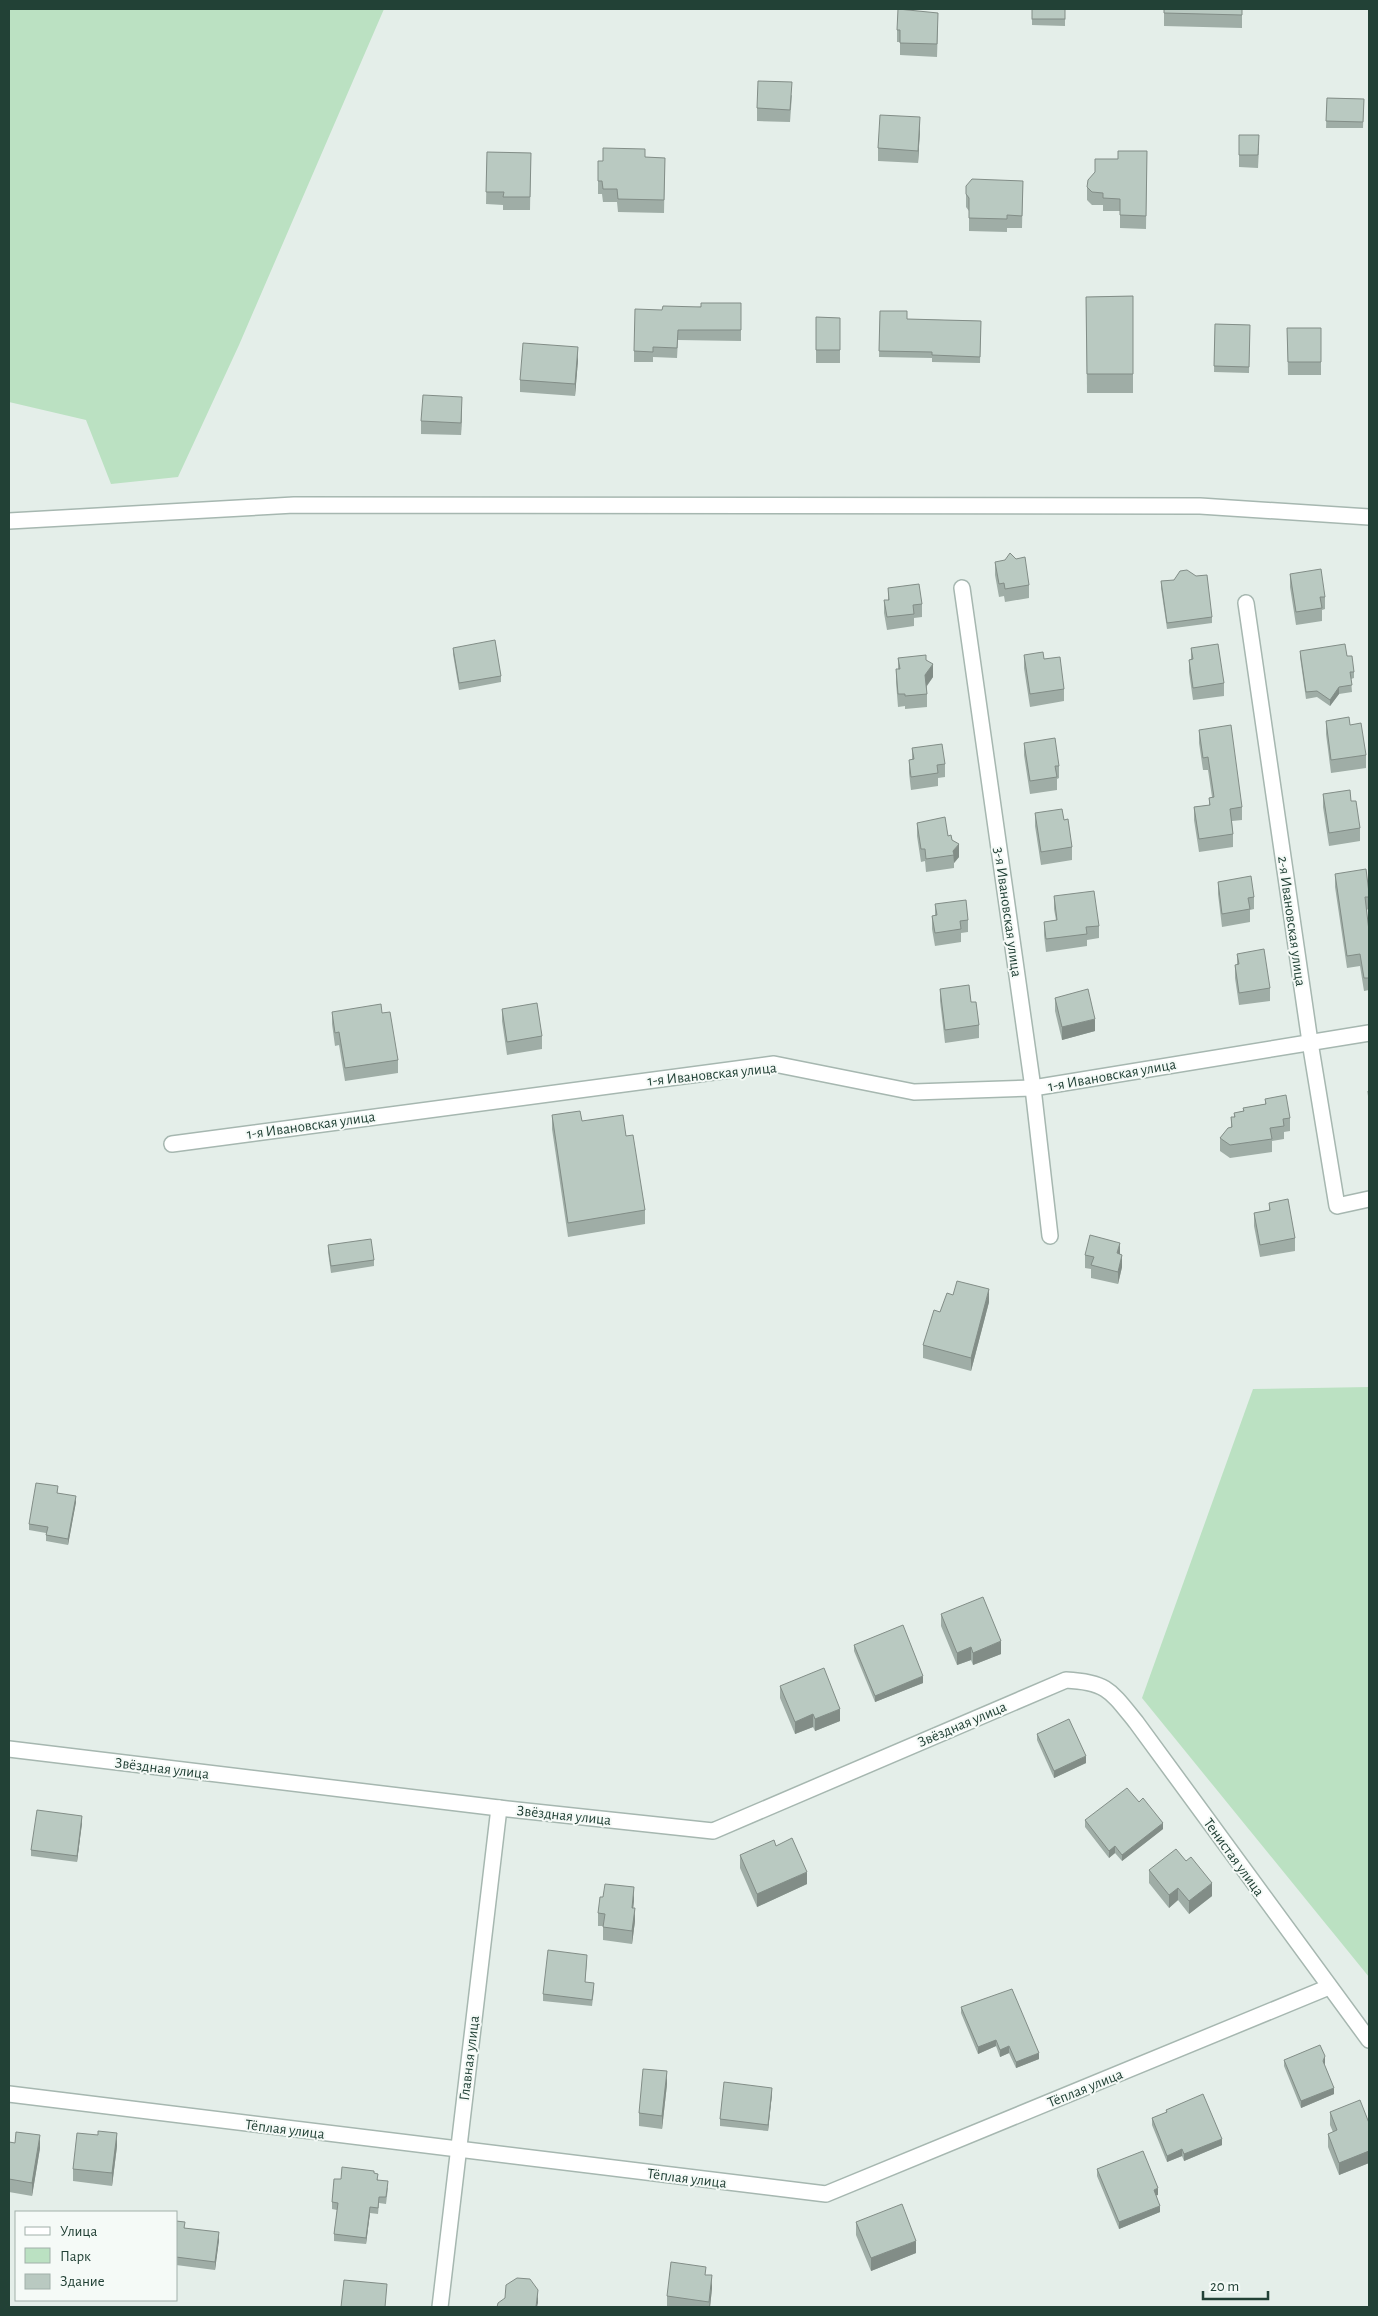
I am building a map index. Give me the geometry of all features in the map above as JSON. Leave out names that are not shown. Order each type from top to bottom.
[{"type":"street","points":[[9,521],[294,505],[1200,506],[1369,517]]},
{"type":"street","name":"3-я Ивановская улица","points":[[962,588],[1033,1088],[1050,1236]]},
{"type":"street","name":"2-я Ивановская улица","points":[[1246,603],[1310,1042],[1338,1206],[1369,1199]]},
{"type":"street","name":"1-я Ивановская улица","points":[[172,1144],[774,1064],[914,1092],[1033,1088],[1369,1033]]},
{"type":"street","name":"Звёздная улица","points":[[9,1749],[498,1808],[713,1831],[1066,1680],[1092,1681]]},
{"type":"street","name":"Тенистая улица","points":[[1092,1681],[1114,1695],[1136,1722],[1329,1988],[1369,2040]]},
{"type":"street","name":"Главная улица","points":[[440,2307],[498,1808]]},
{"type":"street","name":"Тёплая улица","points":[[9,2094],[458,2151],[826,2194],[1329,1988]]},
{"type":"green space","points":[[9,9],[384,9],[239,345],[178,477],[111,484],[86,420],[9,402]]},
{"type":"green space","points":[[1369,1387],[1369,1977],[1142,1698],[1253,1389]]},
{"type":"building","points":[[898,9],[938,13],[937,44],[900,43],[900,30],[897,30]]},
{"type":"building","points":[[1032,9],[1065,9],[1065,19],[1032,19]]},
{"type":"building","points":[[1164,9],[1242,9],[1242,15],[1164,13]]},
{"type":"building","points":[[758,81],[792,82],[790,110],[757,108]]},
{"type":"building","points":[[1327,98],[1364,99],[1363,122],[1326,121]]},
{"type":"building","points":[[880,115],[920,117],[918,151],[878,148]]},
{"type":"building","points":[[1239,135],[1259,135],[1258,155],[1239,155]]},
{"type":"building","points":[[603,148],[645,149],[645,157],[665,158],[664,200],[618,199],[617,189],[603,189],[602,181],[598,181],[598,161],[603,161]]},
{"type":"building","points":[[1118,151],[1147,151],[1146,216],[1120,215],[1120,199],[1103,198],[1103,193],[1092,192],[1087,187],[1088,180],[1095,172],[1095,159],[1118,159]]},
{"type":"building","points":[[487,152],[531,153],[530,197],[503,197],[504,192],[486,192]]},
{"type":"building","points":[[972,179],[1023,181],[1022,216],[1007,215],[1007,219],[969,218],[969,198],[966,194],[966,186]]},
{"type":"building","points":[[1133,296],[1133,374],[1087,374],[1086,297]]},
{"type":"building","points":[[701,303],[741,303],[741,330],[678,330],[677,348],[653,347],[653,352],[634,351],[635,309],[662,310],[663,306],[701,307]]},
{"type":"building","points":[[880,311],[907,311],[907,319],[981,321],[980,357],[932,355],[932,352],[879,351]]},
{"type":"building","points":[[816,317],[840,318],[840,350],[816,350]]},
{"type":"building","points":[[1215,324],[1250,325],[1249,367],[1214,366]]},
{"type":"building","points":[[1287,328],[1321,328],[1321,362],[1288,362]]},
{"type":"building","points":[[523,343],[578,347],[575,384],[520,380]]},
{"type":"building","points":[[423,395],[462,397],[461,423],[421,421]]},
{"type":"building","points":[[1010,553],[1016,559],[1025,557],[1029,585],[1005,589],[1004,583],[999,584],[995,562],[1005,560]]},
{"type":"building","points":[[1321,569],[1325,597],[1320,597],[1322,608],[1296,612],[1290,574]]},
{"type":"building","points":[[1187,570],[1196,576],[1207,575],[1212,617],[1167,623],[1161,581],[1174,580],[1180,571]]},
{"type":"building","points":[[919,584],[922,604],[913,605],[914,614],[887,617],[884,600],[889,600],[888,588]]},
{"type":"building","points":[[495,640],[501,676],[459,683],[453,648]]},
{"type":"building","points":[[1218,644],[1224,683],[1193,688],[1189,660],[1193,659],[1191,648]]},
{"type":"building","points":[[1345,644],[1347,656],[1352,656],[1354,672],[1350,672],[1352,685],[1339,687],[1330,700],[1317,691],[1306,692],[1300,651]]},
{"type":"building","points":[[1043,652],[1044,659],[1060,657],[1064,689],[1030,694],[1024,655]]},
{"type":"building","points":[[926,655],[926,660],[933,664],[925,675],[927,694],[905,696],[905,694],[898,694],[896,669],[900,669],[898,658]]},
{"type":"building","points":[[1349,717],[1350,725],[1361,723],[1366,755],[1331,760],[1326,721]]},
{"type":"building","points":[[1231,725],[1242,807],[1230,809],[1233,834],[1199,839],[1194,807],[1210,805],[1209,798],[1214,797],[1208,757],[1203,758],[1199,730]]},
{"type":"building","points":[[1055,738],[1059,766],[1055,766],[1057,777],[1030,781],[1024,743]]},
{"type":"building","points":[[942,744],[945,764],[937,765],[938,773],[911,777],[909,760],[914,759],[912,748]]},
{"type":"building","points":[[1350,790],[1351,801],[1356,801],[1360,828],[1329,833],[1323,794]]},
{"type":"building","points":[[1062,809],[1064,820],[1068,819],[1072,847],[1041,852],[1035,813]]},
{"type":"building","points":[[945,817],[948,836],[951,835],[952,840],[959,844],[953,851],[954,855],[926,859],[925,849],[921,849],[917,823]]},
{"type":"building","points":[[1366,869],[1369,893],[1369,897],[1365,897],[1369,931],[1369,978],[1364,978],[1360,954],[1347,956],[1335,874]]},
{"type":"building","points":[[1251,876],[1254,897],[1248,898],[1250,909],[1222,914],[1218,882]]},
{"type":"building","points":[[1094,891],[1099,926],[1086,927],[1087,934],[1046,939],[1044,922],[1057,920],[1054,896]]},
{"type":"building","points":[[966,900],[968,920],[960,921],[961,929],[935,933],[932,916],[937,915],[935,904]]},
{"type":"building","points":[[1264,949],[1270,988],[1239,993],[1235,965],[1239,964],[1237,954]]},
{"type":"building","points":[[969,985],[971,1002],[976,1002],[979,1025],[945,1030],[940,989]]},
{"type":"building","points":[[1088,989],[1095,1019],[1062,1027],[1055,998]]},
{"type":"building","points":[[537,1003],[542,1036],[507,1042],[502,1009]]},
{"type":"building","points":[[381,1004],[382,1013],[390,1012],[398,1060],[345,1068],[339,1032],[335,1033],[332,1012]]},
{"type":"building","points":[[1286,1095],[1290,1118],[1283,1119],[1284,1126],[1270,1128],[1272,1139],[1230,1145],[1220,1138],[1228,1128],[1232,1127],[1231,1117],[1235,1117],[1234,1113],[1244,1111],[1243,1108],[1266,1104],[1265,1099]]},
{"type":"building","points":[[580,1111],[582,1121],[623,1115],[626,1136],[633,1135],[645,1210],[568,1223],[552,1115]]},
{"type":"building","points":[[1288,1199],[1295,1238],[1260,1245],[1254,1213],[1270,1210],[1269,1203]]},
{"type":"building","points":[[1090,1235],[1120,1243],[1117,1253],[1122,1255],[1118,1272],[1091,1265],[1094,1257],[1085,1255]]},
{"type":"building","points":[[371,1239],[374,1260],[331,1266],[328,1245]]},
{"type":"building","points":[[957,1281],[989,1289],[971,1358],[923,1345],[934,1310],[940,1312],[947,1293],[953,1295]]},
{"type":"building","points":[[36,1483],[58,1486],[57,1493],[76,1496],[68,1539],[46,1535],[48,1527],[29,1524]]},
{"type":"building","points":[[983,1597],[1001,1641],[973,1653],[971,1647],[957,1653],[941,1614]]},
{"type":"building","points":[[903,1625],[923,1676],[875,1696],[854,1645]]},
{"type":"building","points":[[824,1668],[840,1709],[815,1719],[813,1714],[795,1722],[780,1686]]},
{"type":"building","points":[[1069,1719],[1086,1756],[1054,1771],[1037,1734]]},
{"type":"building","points":[[1127,1788],[1139,1802],[1143,1798],[1163,1823],[1122,1855],[1115,1846],[1109,1851],[1085,1820]]},
{"type":"building","points":[[37,1810],[82,1816],[77,1856],[31,1850]]},
{"type":"building","points":[[792,1838],[807,1872],[757,1894],[740,1855],[774,1840],[776,1846]]},
{"type":"building","points":[[1176,1849],[1186,1861],[1191,1857],[1212,1883],[1189,1901],[1178,1888],[1169,1895],[1149,1870]]},
{"type":"building","points":[[605,1884],[634,1887],[632,1908],[635,1908],[632,1931],[603,1927],[605,1914],[598,1913],[600,1897],[603,1897]]},
{"type":"building","points":[[548,1950],[587,1955],[585,1982],[594,1983],[592,2000],[543,1994]]},
{"type":"building","points":[[1012,1989],[1039,2053],[1016,2062],[1009,2046],[1000,2050],[996,2040],[978,2047],[961,2007]]},
{"type":"building","points":[[1320,2045],[1325,2056],[1323,2061],[1334,2088],[1301,2101],[1284,2060]]},
{"type":"building","points":[[643,2069],[667,2071],[662,2116],[639,2113]]},
{"type":"building","points":[[724,2082],[772,2088],[768,2125],[720,2119]]},
{"type":"building","points":[[1203,2094],[1222,2139],[1184,2154],[1182,2149],[1167,2156],[1152,2118]]},
{"type":"building","points":[[1360,2100],[1369,2123],[1369,2151],[1339,2163],[1328,2134],[1337,2130],[1330,2112]]},
{"type":"building","points":[[98,2131],[117,2133],[112,2173],[73,2169],[77,2133],[98,2135]]},
{"type":"building","points":[[16,2132],[40,2135],[32,2183],[9,2179],[9,2142],[15,2143]]},
{"type":"building","points":[[1143,2151],[1158,2188],[1154,2190],[1160,2206],[1119,2222],[1097,2169]]},
{"type":"building","points":[[342,2167],[374,2171],[374,2173],[378,2174],[377,2180],[388,2181],[386,2197],[379,2197],[378,2208],[370,2207],[366,2238],[334,2234],[338,2203],[332,2202],[334,2179],[341,2179]]},
{"type":"building","points":[[902,2204],[916,2241],[871,2258],[856,2222]]},
{"type":"building","points":[[178,2221],[185,2222],[184,2228],[219,2232],[215,2262],[178,2257]]},
{"type":"building","points":[[671,2262],[706,2267],[705,2275],[712,2275],[709,2302],[667,2296]]},
{"type":"building","points":[[517,2278],[530,2279],[538,2290],[536,2307],[497,2307],[498,2303],[505,2298],[506,2285]]},
{"type":"building","points":[[344,2280],[387,2284],[385,2307],[341,2307]]}]
